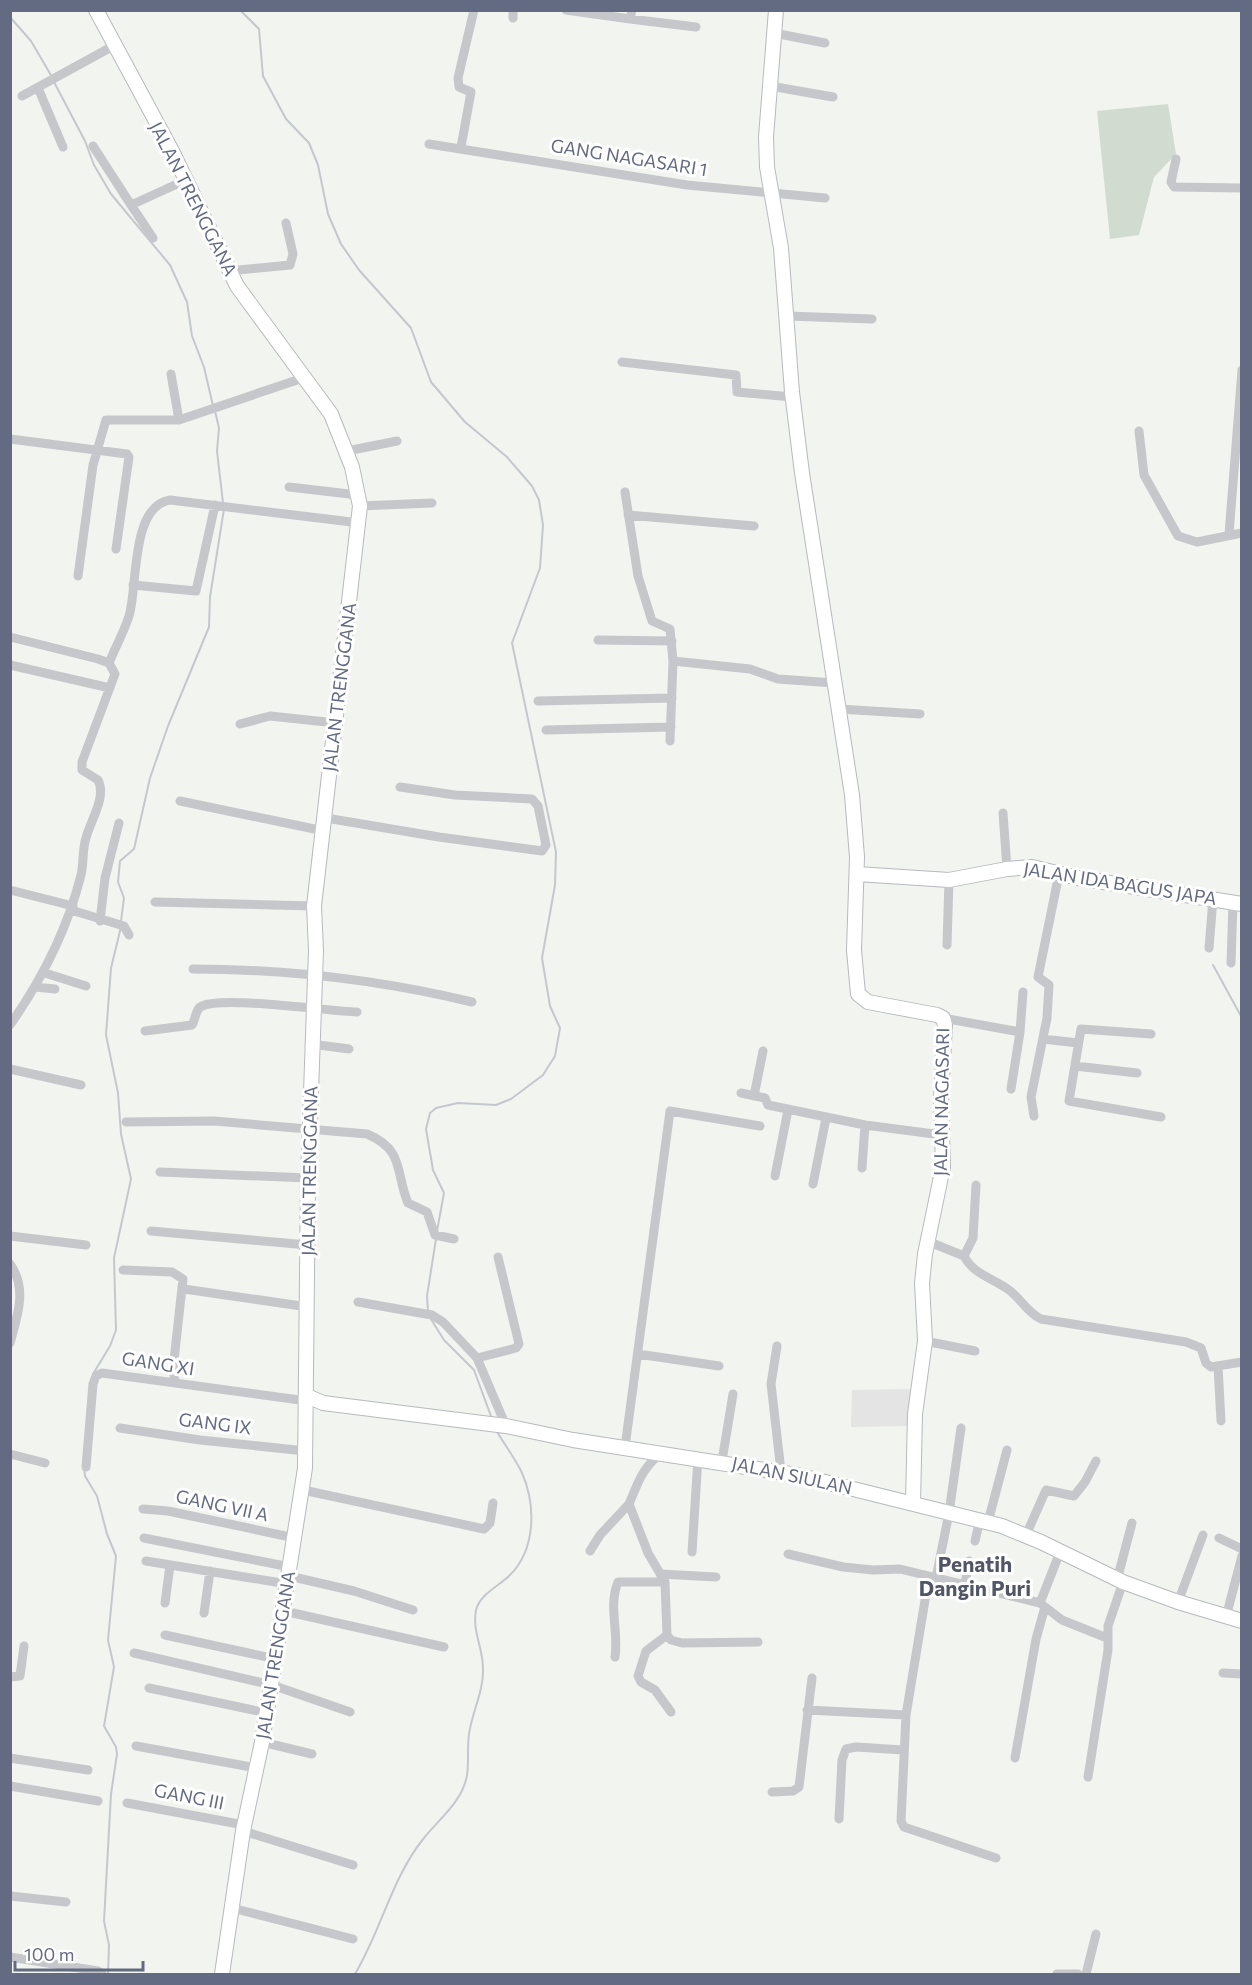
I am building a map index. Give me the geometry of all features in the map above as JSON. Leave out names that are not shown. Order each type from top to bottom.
[{"type":"street","name":"JALAN TRENGGANA","points":[[96,10],[186,180],[229,271],[252,310],[327,405],[347,451],[359,500],[360,523],[315,906],[308,1178],[306,1450],[303,1490],[272,1685],[244,1828],[222,1974]]},
{"type":"street","points":[[461,147],[471,92],[459,87],[458,78],[474,10]]},
{"type":"street","points":[[566,10],[631,15],[696,27]]},
{"type":"street","points":[[777,10],[766,150],[771,195],[781,248],[792,397],[852,795],[857,874]]},
{"type":"street","points":[[774,33],[825,43]]},
{"type":"street","points":[[22,96],[115,45]]},
{"type":"street","points":[[770,86],[833,97]]},
{"type":"street","points":[[38,88],[63,147]]},
{"type":"street","name":"GANG NAGASARI 1","points":[[429,144],[461,147],[687,185],[771,195],[825,198]]},
{"type":"street","points":[[93,146],[153,238]]},
{"type":"street","points":[[1176,159],[1172,182],[1174,187],[1242,188]]},
{"type":"street","points":[[131,205],[186,180]]},
{"type":"street","points":[[229,271],[290,265],[293,254],[286,223]]},
{"type":"street","points":[[787,316],[872,319]]},
{"type":"street","points":[[622,362],[736,375],[737,392],[792,397]]},
{"type":"street","points":[[1229,534],[1242,370]]},
{"type":"street","points":[[171,374],[179,420]]},
{"type":"street","points":[[78,576],[97,450],[106,420],[179,420],[306,377]]},
{"type":"street","points":[[1139,431],[1144,475],[1178,536],[1197,542],[1242,533]]},
{"type":"street","points":[[10,439],[127,454],[129,457],[116,549]]},
{"type":"street","points":[[347,451],[397,441]]},
{"type":"street","points":[[289,487],[359,500],[432,503]]},
{"type":"street","points":[[625,492],[638,576],[652,621],[670,628],[673,661],[670,741]]},
{"type":"street","points":[[109,663],[129,617],[139,544],[154,507],[170,500],[360,523]]},
{"type":"street","points":[[133,585],[196,591],[215,505]]},
{"type":"street","points":[[628,514],[754,526]]},
{"type":"street","points":[[10,637],[109,663],[115,674],[81,768],[98,780],[100,794],[84,841],[83,868],[72,908],[45,973],[10,1025]]},
{"type":"street","points":[[598,640],[672,642]]},
{"type":"street","points":[[673,661],[750,669],[778,679],[834,683]]},
{"type":"street","points":[[10,665],[110,688]]},
{"type":"street","points":[[538,702],[672,698]]},
{"type":"street","points":[[839,709],[920,714]]},
{"type":"street","points":[[240,724],[266,716],[336,723]]},
{"type":"street","points":[[546,730],[671,727]]},
{"type":"street","points":[[180,801],[325,825],[542,850],[546,845],[538,806],[532,799],[455,795],[400,787]]},
{"type":"street","points":[[1003,813],[1007,868]]},
{"type":"street","points":[[100,921],[105,878],[119,823]]},
{"type":"street","name":"JALAN IDA BAGUS JAPA","points":[[857,874],[949,880],[1007,868],[1032,867],[1059,874],[1237,903]]},
{"type":"street","name":"JALAN NAGASARI","points":[[857,874],[854,950],[859,997],[868,1002],[928,1013],[943,1018],[945,1025],[941,1177],[927,1241],[921,1283],[925,1341],[915,1414],[914,1503]]},
{"type":"street","points":[[1034,1116],[1031,1097],[1043,1039],[1049,985],[1038,977],[1059,874]]},
{"type":"street","points":[[947,945],[949,880]]},
{"type":"street","points":[[10,890],[72,908],[100,921],[119,925],[129,935]]},
{"type":"street","points":[[1209,948],[1213,899]]},
{"type":"street","points":[[154,902],[315,906]]},
{"type":"street","points":[[1231,963],[1237,903]]},
{"type":"street","points":[[193,969],[315,974],[395,985],[472,1002]]},
{"type":"street","points":[[45,973],[86,986]]},
{"type":"street","points":[[35,987],[55,989]]},
{"type":"street","points":[[1011,1089],[1020,1032],[1023,992]]},
{"type":"street","points":[[145,1031],[192,1025],[196,1012],[206,1004],[261,1004],[357,1012]]},
{"type":"street","points":[[943,1018],[1020,1032]]},
{"type":"street","points":[[1151,1034],[1081,1029],[1069,1101],[1161,1118]]},
{"type":"street","points":[[1043,1039],[1078,1043]]},
{"type":"street","points":[[311,1044],[349,1049]]},
{"type":"street","points":[[754,1096],[763,1051]]},
{"type":"street","points":[[1075,1066],[1137,1073]]},
{"type":"street","points":[[10,1069],[81,1085]]},
{"type":"street","points":[[741,1093],[765,1098],[768,1105],[788,1110],[865,1125],[942,1136]]},
{"type":"street","points":[[775,1176],[788,1110]]},
{"type":"street","points":[[629,1448],[638,1354],[670,1112],[760,1126]]},
{"type":"street","points":[[813,1184],[826,1118]]},
{"type":"street","points":[[126,1122],[214,1121],[367,1134],[383,1143],[397,1159],[408,1203],[428,1212],[435,1235],[454,1239]]},
{"type":"street","points":[[862,1168],[865,1125]]},
{"type":"street","points":[[160,1172],[308,1178]]},
{"type":"street","points":[[964,1256],[973,1238],[976,1185]]},
{"type":"street","points":[[151,1231],[308,1245]]},
{"type":"street","points":[[10,1236],[86,1245]]},
{"type":"street","points":[[927,1241],[964,1256],[974,1269],[1012,1292],[1028,1310],[1041,1319],[1186,1342],[1201,1348],[1208,1366],[1242,1362]]},
{"type":"street","points":[[477,1358],[516,1348],[519,1344],[498,1257]]},
{"type":"street","points":[[10,1343],[19,1282],[11,1266]]},
{"type":"street","points":[[123,1270],[177,1273],[183,1279],[184,1289],[174,1369],[175,1382]]},
{"type":"street","points":[[184,1289],[308,1307]]},
{"type":"street","points":[[358,1302],[426,1313],[443,1322],[477,1358],[493,1425]]},
{"type":"street","points":[[925,1341],[975,1351]]},
{"type":"street","points":[[777,1346],[771,1384],[781,1471]]},
{"type":"street","points":[[638,1354],[719,1366]]},
{"type":"street","points":[[1218,1366],[1221,1421]]},
{"type":"street","name":"GANG XI","points":[[86,1467],[92,1390],[96,1376],[109,1373],[307,1401]]},
{"type":"street","points":[[722,1461],[733,1394]]},
{"type":"street","name":"JALAN SIULAN","points":[[307,1401],[493,1425],[781,1471],[984,1521],[1026,1535],[1120,1581],[1178,1602],[1242,1621]]},
{"type":"street","name":"GANG IX","points":[[120,1428],[200,1440],[306,1450]]},
{"type":"street","points":[[961,1428],[949,1513],[932,1577],[906,1714],[901,1821],[904,1827],[996,1858]]},
{"type":"street","points":[[975,1541],[984,1521],[1007,1450]]},
{"type":"street","points":[[590,1551],[600,1535],[629,1504],[641,1474],[658,1453]]},
{"type":"street","points":[[10,1454],[45,1463]]},
{"type":"street","points":[[692,1552],[698,1458]]},
{"type":"street","points":[[1026,1535],[1046,1490],[1076,1495],[1096,1461]]},
{"type":"street","points":[[303,1490],[484,1529],[490,1522],[493,1503]]},
{"type":"street","points":[[629,1504],[648,1553],[663,1578],[667,1635],[671,1641],[682,1643],[758,1642]]},
{"type":"street","name":"GANG VII A","points":[[143,1509],[187,1515],[295,1539]]},
{"type":"street","points":[[1088,1777],[1108,1650],[1107,1638],[1111,1614],[1132,1523]]},
{"type":"street","points":[[1178,1602],[1203,1535]]},
{"type":"street","points":[[144,1538],[354,1592],[413,1610]]},
{"type":"street","points":[[1219,1538],[1242,1549]]},
{"type":"street","points":[[1015,1758],[1043,1605],[1060,1552]]},
{"type":"street","points":[[789,1554],[843,1567],[873,1570],[900,1569],[965,1584],[1043,1605],[1062,1620],[1107,1638]]},
{"type":"street","points":[[1226,1617],[1242,1556]]},
{"type":"street","points":[[146,1561],[210,1571],[289,1576]]},
{"type":"street","points":[[965,1584],[969,1561]]},
{"type":"street","points":[[165,1603],[170,1565]]},
{"type":"street","points":[[204,1612],[210,1571]]},
{"type":"street","points":[[615,1657],[618,1640],[614,1617],[618,1582],[716,1577]]},
{"type":"street","points":[[284,1611],[444,1647]]},
{"type":"street","points":[[165,1635],[276,1659]]},
{"type":"street","points":[[667,1635],[646,1651],[638,1676],[642,1682],[655,1690],[671,1712]]},
{"type":"street","points":[[10,1677],[20,1676],[24,1646]]},
{"type":"street","points":[[134,1653],[272,1685],[350,1712]]},
{"type":"street","points":[[1223,1673],[1242,1674]]},
{"type":"street","points":[[772,1792],[793,1791],[799,1786],[812,1678]]},
{"type":"street","points":[[149,1688],[267,1713]]},
{"type":"street","points":[[807,1710],[906,1714]]},
{"type":"street","points":[[262,1742],[312,1754]]},
{"type":"street","points":[[136,1746],[257,1768]]},
{"type":"street","points":[[839,1819],[842,1760],[846,1749],[856,1747],[903,1750]]},
{"type":"street","points":[[10,1758],[88,1770]]},
{"type":"street","points":[[10,1786],[98,1801]]},
{"type":"street","name":"GANG III","points":[[127,1803],[244,1828],[353,1865]]},
{"type":"street","points":[[10,1896],[66,1902]]},
{"type":"street","points":[[232,1908],[353,1939]]},
{"type":"street","points":[[1086,1974],[1096,1934]]},
{"type":"street","points":[[10,1957],[98,1971],[102,1974]]},
{"type":"street","points":[[1058,1974],[1078,1974]]},
{"type":"shaded area","points":[[1168,104],[1176,154],[1154,177],[1139,235],[1110,239],[1097,111]]},
{"type":"shaded area","points":[[911,1389],[908,1426],[851,1427],[852,1390]]},
{"type":"waterway","points":[[240,10],[259,29],[263,76],[286,119],[309,143],[318,165],[328,214],[341,244],[359,270],[411,328],[431,382],[465,422],[507,457],[532,486],[539,500],[543,525],[540,568],[512,643],[556,852],[555,885],[542,958],[550,1006],[560,1028],[555,1056],[543,1075],[511,1099],[496,1105],[458,1103],[436,1108],[430,1113],[426,1129],[433,1170],[444,1193],[437,1231]]},
{"type":"waterway","points":[[10,17],[31,41],[52,77]]},
{"type":"waterway","points":[[54,82],[85,141],[94,165],[111,194],[170,265],[187,302],[192,336],[204,367],[213,406]]},
{"type":"waterway","points":[[215,411],[219,428],[217,451],[223,503]]},
{"type":"waterway","points":[[121,921],[124,898],[118,882],[120,861],[134,849],[150,778],[168,726],[209,627],[210,597],[224,509]]},
{"type":"waterway","points":[[93,1374],[110,1346],[116,1330],[114,1258],[131,1179],[121,1134],[118,1093],[106,1035],[111,968],[121,927]]},
{"type":"waterway","points":[[1213,965],[1242,1018]]},
{"type":"waterway","points":[[428,1311],[427,1296],[436,1239]]},
{"type":"waterway","points":[[429,1316],[444,1340],[474,1370],[492,1419]]},
{"type":"waterway","points":[[355,1974],[403,1870],[424,1838],[456,1801],[465,1784],[468,1770],[469,1734],[483,1677],[483,1661],[475,1625],[476,1610],[481,1599],[510,1575],[519,1564],[529,1540],[531,1512],[527,1486],[519,1467],[496,1430]]},
{"type":"waterway","points":[[84,1469],[85,1476],[97,1496],[107,1534],[116,1556],[108,1640],[114,1667],[104,1726],[116,1747],[117,1754],[111,1794],[104,1921],[109,1945],[108,1974]]},
{"type":"district","name":"Penatih Dangin Puri","points":[[975,1577]]}]
